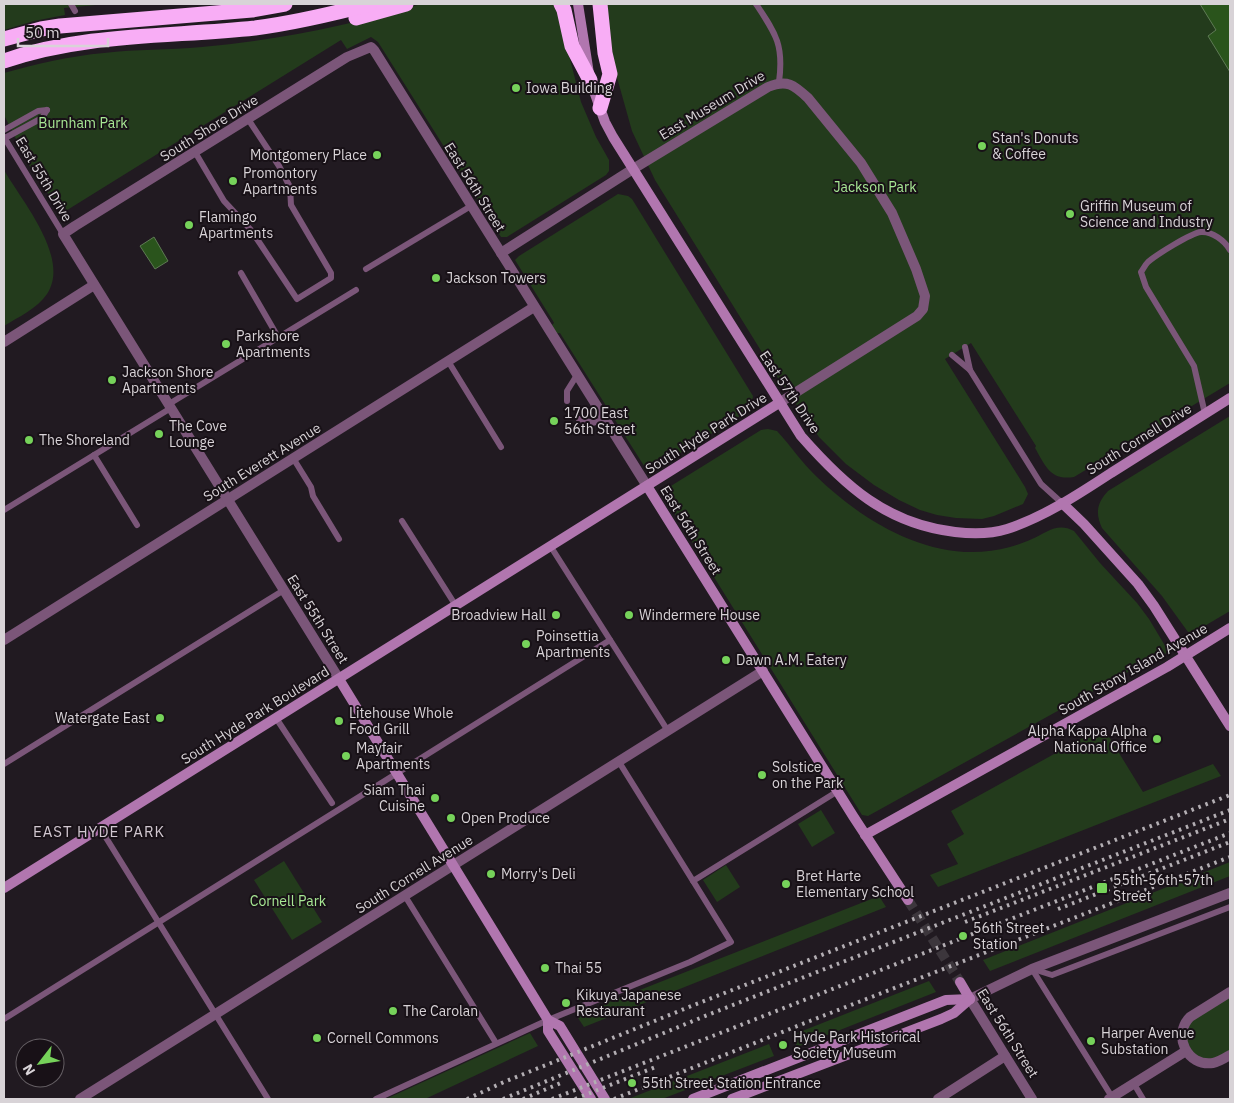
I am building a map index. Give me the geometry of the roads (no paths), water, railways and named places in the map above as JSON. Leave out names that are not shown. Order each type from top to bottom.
[{"type":"highway","points":[[4,39],[60,26],[252,10],[285,4]]},
{"type":"highway","points":[[4,61],[66,45],[95,40],[256,27],[370,4]]},
{"type":"highway","points":[[141,37],[161,45],[286,33],[335,23],[406,4]]},
{"type":"highway","points":[[600,4],[605,53],[610,74],[600,108]]},
{"type":"highway","points":[[568,6],[572,46],[590,80]]},
{"type":"street","name":"South Shore Drive","points":[[63,234],[347,57],[370,47]]},
{"type":"street","name":"East 56th Street","points":[[370,47],[374,50],[865,835],[908,900]]},
{"type":"street","name":"East 57th Drive","points":[[590,80],[613,137],[779,403],[801,436],[829,468],[862,496],[886,511],[940,531],[962,533],[1006,529],[1062,503]]},
{"type":"street","name":"East Museum Drive","points":[[501,254],[633,169],[768,87],[779,82],[788,83],[808,98],[861,163],[892,212],[916,268],[925,296],[923,309],[917,316],[779,403]]},
{"type":"street","name":"East 55th Street","points":[[63,234],[454,866],[548,1020],[548,1031],[591,1099]]},
{"type":"street","points":[[4,342],[94,284]]},
{"type":"street","name":"South Everett Avenue","points":[[4,640],[534,307]]},
{"type":"street","name":"South Cornell Drive","points":[[1062,503],[1230,398]]},
{"type":"street","name":"South Hyde Park Drive","points":[[647,486],[779,403]]},
{"type":"street","name":"South Hyde Park Boulevard","points":[[4,888],[647,486]]},
{"type":"street","points":[[1062,503],[1084,524],[1138,584],[1161,615],[1230,726]]},
{"type":"street","name":"South Stony Island Avenue","points":[[865,835],[1186,656],[1230,628]]},
{"type":"street","name":"South Cornell Avenue","points":[[80,1099],[763,671]]},
{"type":"street","points":[[732,1099],[941,1019],[954,1013],[970,999],[1032,969],[1230,893]]},
{"type":"street","name":"East 56th Street","points":[[960,982],[1032,1099]]},
{"type":"street","points":[[1230,992],[1190,1017],[1185,1022],[1182,1034],[1182,1042],[1186,1051],[1192,1057],[1204,1063],[1218,1062],[1230,1054]]},
{"type":"street","points":[[693,1099],[946,1000],[970,999]]},
{"type":"street","name":"East 55th Street","points":[[548,1020],[560,1026],[605,1099]]},
{"type":"street","points":[[1111,1098],[1186,1051]]},
{"type":"street","points":[[938,1099],[1006,1056]]},
{"type":"lane","points":[[71,4],[75,11]]},
{"type":"lane","points":[[756,4],[779,43],[781,59],[779,82]]},
{"type":"lane","points":[[4,130],[38,111],[47,110],[42,118],[4,137]]},
{"type":"lane","points":[[195,152],[224,201],[251,230],[297,299],[331,278],[327,265],[291,205],[290,188],[279,166],[248,119]]},
{"type":"lane","name":"East 55th Drive","points":[[4,137],[63,234]]},
{"type":"lane","points":[[366,269],[470,206]]},
{"type":"lane","points":[[1205,414],[1194,366],[1146,287],[1141,272],[1150,260],[1201,232],[1220,239],[1230,250]]},
{"type":"lane","points":[[241,273],[278,337]]},
{"type":"lane","points":[[4,510],[356,290]]},
{"type":"lane","points":[[965,347],[970,370]]},
{"type":"lane","points":[[952,355],[970,370],[1041,484],[1062,503]]},
{"type":"lane","points":[[448,362],[501,447]]},
{"type":"lane","points":[[567,401],[567,391],[577,375]]},
{"type":"lane","points":[[579,419],[593,423],[605,419]]},
{"type":"lane","points":[[94,455],[137,525]]},
{"type":"lane","points":[[293,458],[311,487],[313,496],[338,539]]},
{"type":"lane","points":[[402,521],[456,606]]},
{"type":"lane","points":[[550,547],[668,731]]},
{"type":"lane","points":[[4,764],[284,590]]},
{"type":"lane","points":[[4,1019],[610,640]]},
{"type":"lane","points":[[276,718],[332,803]]},
{"type":"lane","points":[[376,1099],[548,1020],[690,962],[731,942],[619,762]]},
{"type":"lane","points":[[693,881],[838,791]]},
{"type":"lane","points":[[100,828],[157,923],[268,1099]]},
{"type":"lane","points":[[405,896],[496,1043]]},
{"type":"lane","points":[[1032,969],[1052,975],[1230,907]]},
{"type":"lane","points":[[1032,969],[1111,1098]]},
{"type":"lane","points":[[1134,1084],[1143,1099]]},
{"type":"tunnel","points":[[908,900],[960,982]]},
{"type":"railway","points":[[467,1099],[504,1082],[694,1005],[1230,795]]},
{"type":"railway","points":[[503,1099],[710,1014],[1230,810]]},
{"type":"railway","points":[[965,922],[1230,819]]},
{"type":"railway","points":[[552,1099],[1230,833]]},
{"type":"railway","points":[[1058,909],[1230,842]]},
{"type":"railway","points":[[614,1099],[1230,857]]},
{"type":"railway","points":[[575,1099],[658,1066]]},
{"type":"railway","points":[[523,1099],[563,1082]]},
{"type":"place","name":"Iowa Building","points":[[516,88]]},
{"type":"place","name":"Stan's Donuts & Coffee","points":[[982,146]]},
{"type":"place","name":"Montgomery Place","points":[[377,155]]},
{"type":"place","name":"Promontory Apartments","points":[[233,181]]},
{"type":"place","name":"Griffin Museum of Science and Industry","points":[[1070,214]]},
{"type":"place","name":"Flamingo Apartments","points":[[189,225]]},
{"type":"place","name":"Jackson Towers","points":[[436,278]]},
{"type":"place","name":"Parkshore Apartments","points":[[226,344]]},
{"type":"place","name":"Jackson Shore Apartments","points":[[112,380]]},
{"type":"place","name":"1700 East 56th Street","points":[[554,421]]},
{"type":"place","name":"The Cove Lounge","points":[[159,434]]},
{"type":"place","name":"The Shoreland","points":[[29,440]]},
{"type":"place","name":"Broadview Hall","points":[[556,615]]},
{"type":"place","name":"Windermere House","points":[[629,615]]},
{"type":"place","name":"Poinsettia Apartments","points":[[526,644]]},
{"type":"place","name":"Dawn A.M. Eatery","points":[[726,660]]},
{"type":"place","name":"Watergate East","points":[[160,718]]},
{"type":"place","name":"Litehouse Whole Food Grill","points":[[339,721]]},
{"type":"place","name":"Alpha Kappa Alpha National Office","points":[[1157,739]]},
{"type":"place","name":"Mayfair Apartments","points":[[346,756]]},
{"type":"place","name":"Solstice on the Park","points":[[762,775]]},
{"type":"place","name":"Siam Thai Cuisine","points":[[435,798]]},
{"type":"place","name":"Open Produce","points":[[451,818]]},
{"type":"place","name":"Morry's Deli","points":[[491,874]]},
{"type":"place","name":"Bret Harte Elementary School","points":[[786,884]]},
{"type":"place","name":"55th-56th-57th Street","points":[[1102,888]]},
{"type":"place","name":"56th Street Station","points":[[963,936]]},
{"type":"place","name":"Thai 55","points":[[545,968]]},
{"type":"place","name":"Kikuya Japanese Restaurant","points":[[566,1003]]},
{"type":"place","name":"The Carolan","points":[[393,1011]]},
{"type":"place","name":"Cornell Commons","points":[[317,1038]]},
{"type":"place","name":"Harper Avenue Substation","points":[[1091,1041]]},
{"type":"place","name":"Hyde Park Historical Society Museum","points":[[783,1045]]},
{"type":"place","name":"55th Street Station Entrance","points":[[632,1083]]},
{"type":"district","name":"EAST HYDE PARK","points":[[99,831]]},
{"type":"park label","name":"Burnham Park","points":[[83,123]]},
{"type":"park label","name":"Jackson Park","points":[[875,187]]},
{"type":"park label","name":"Cornell Park","points":[[288,901]]}]
